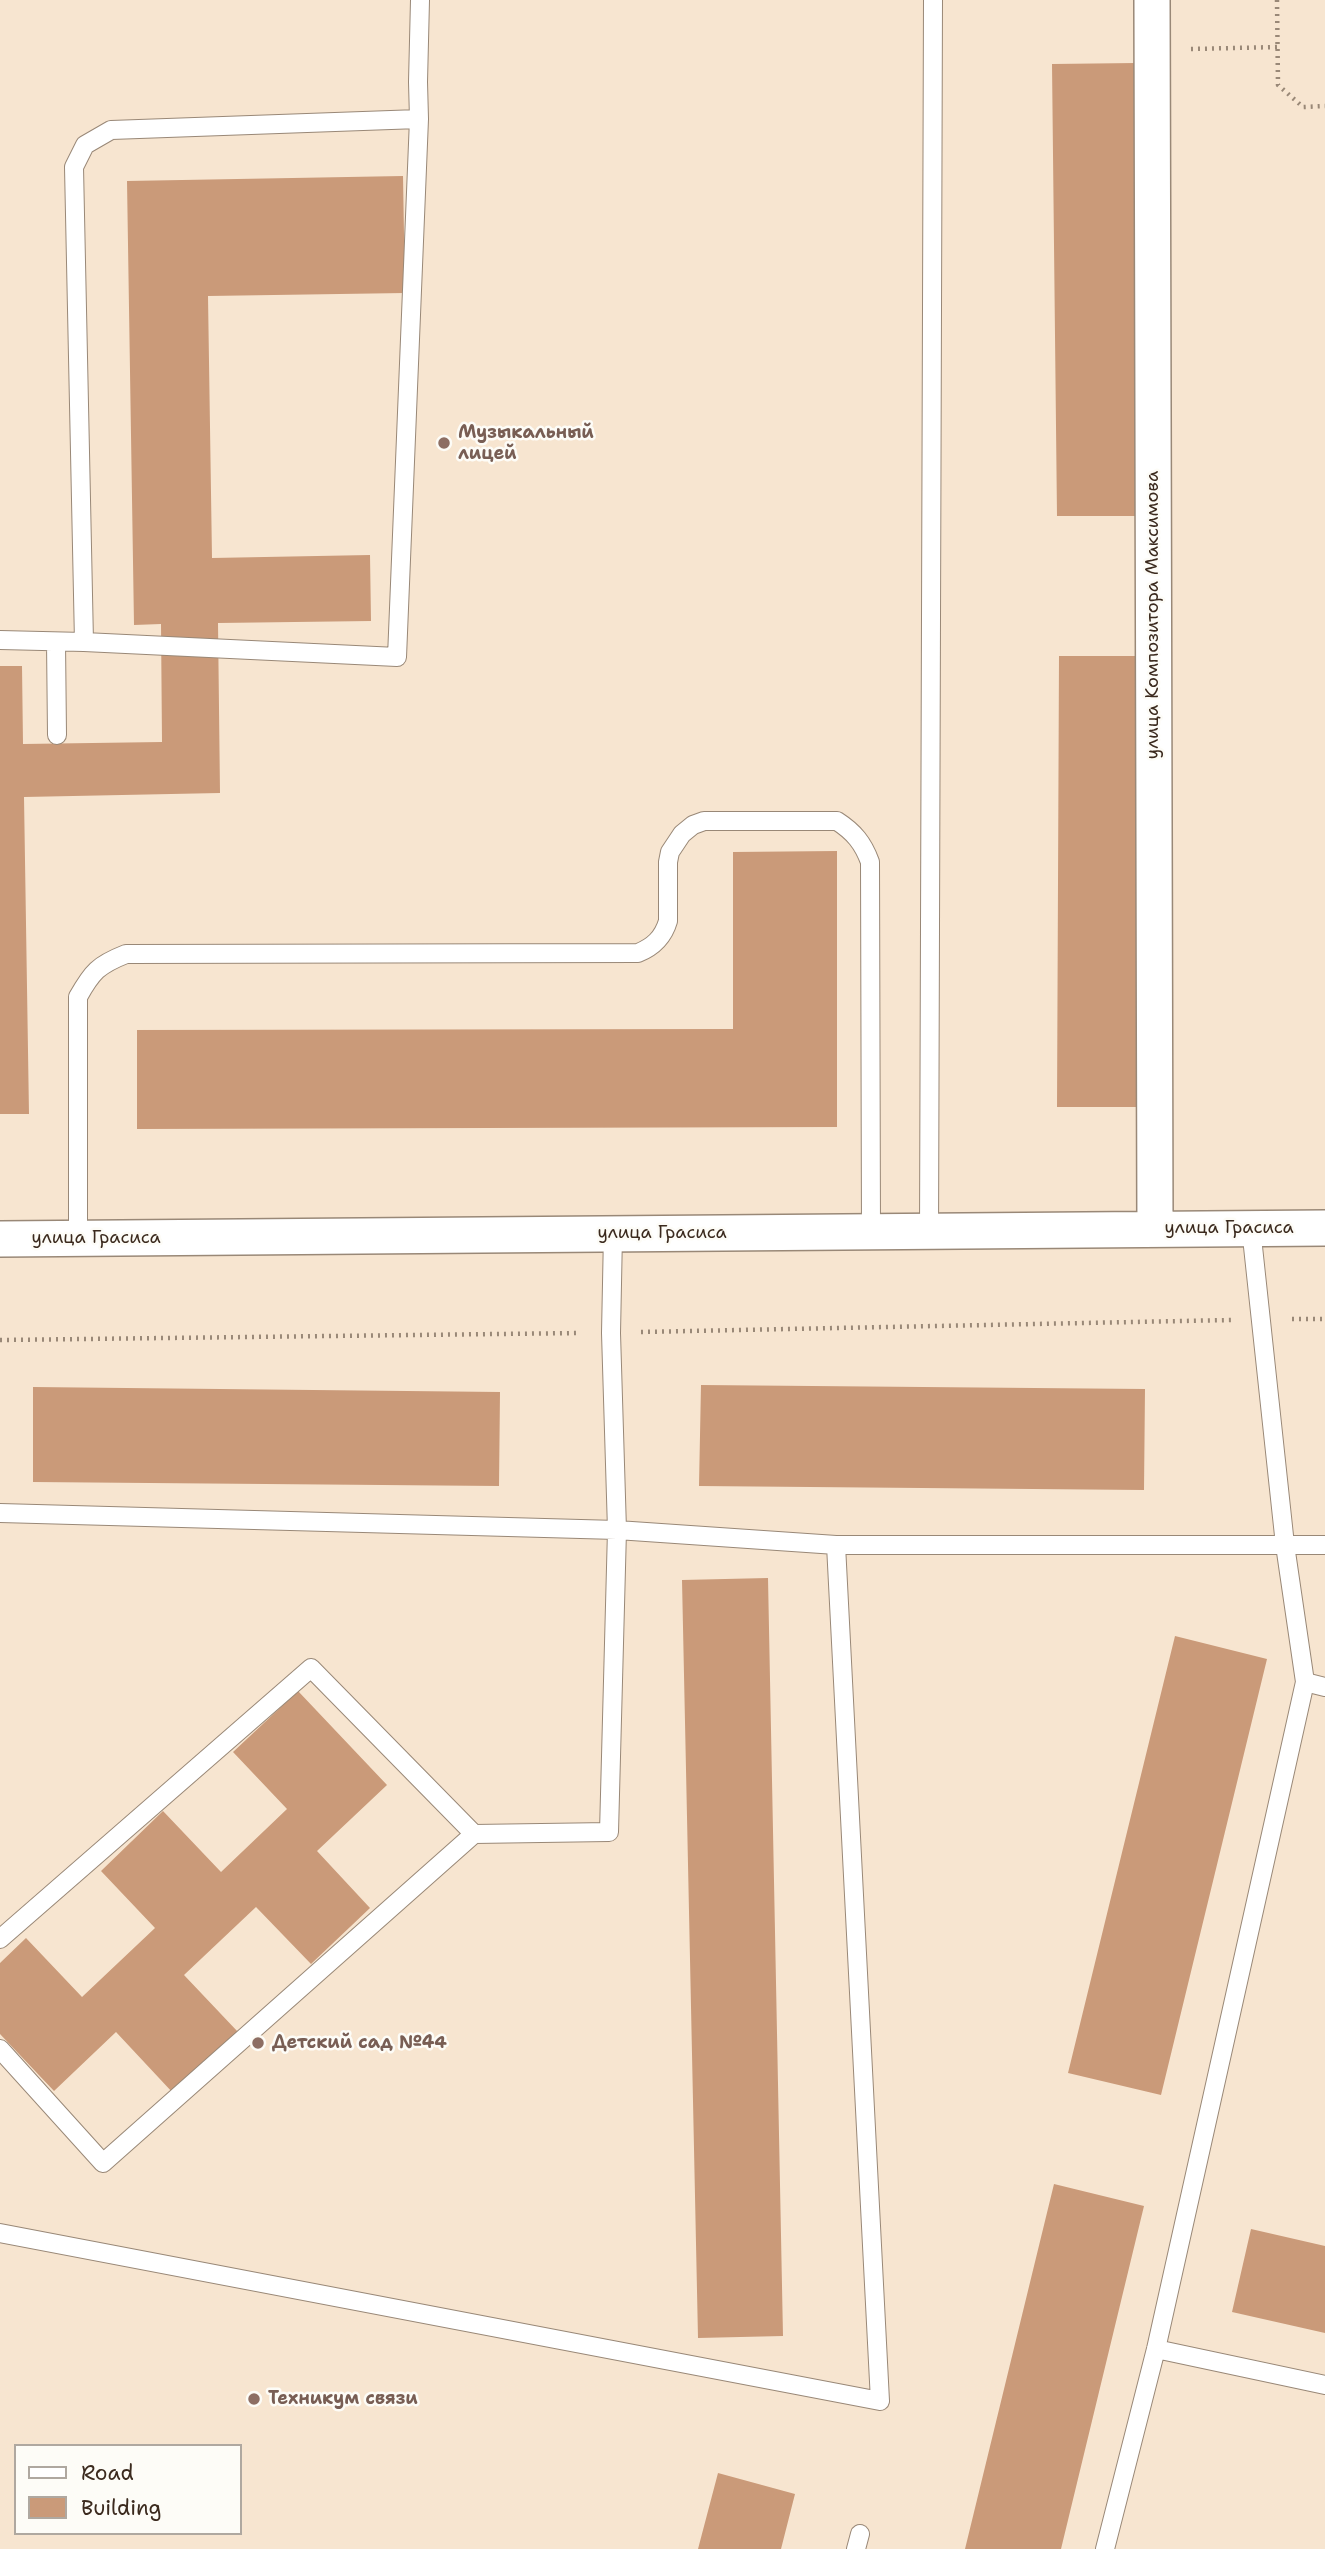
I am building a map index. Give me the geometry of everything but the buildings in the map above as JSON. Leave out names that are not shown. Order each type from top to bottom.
[{"type":"street","name":"улица Композитора Максимова","points":[[1152,0],[1155,1229]]},
{"type":"street","name":"улица Грасиса","points":[[0,1239],[1325,1228]]},
{"type":"lane","points":[[0,640],[397,657],[419,119],[420,0]]},
{"type":"lane","points":[[929,1231],[933,0]]},
{"type":"lane","points":[[84,642],[74,167],[85,145],[111,130],[419,119]]},
{"type":"lane","points":[[56,642],[57,735]]},
{"type":"lane","points":[[78,1238],[78,997],[92,972],[106,961],[126,954],[638,953],[654,945],[666,929],[668,862],[674,843],[682,834],[704,821],[837,821],[849,829],[865,849],[870,862],[871,1232]]},
{"type":"lane","points":[[1105,2549],[1156,2348],[1304,1682],[1259,1320],[1251,1228]]},
{"type":"lane","points":[[0,2049],[103,2163],[474,1834],[609,1832],[617,1530],[611,1333],[613,1234]]},
{"type":"lane","points":[[0,1513],[617,1530],[836,1545],[1325,1545]]},
{"type":"lane","points":[[0,2233],[880,2401],[836,1545]]},
{"type":"lane","points":[[0,1939],[311,1668],[474,1834]]},
{"type":"lane","points":[[1304,1682],[1325,1688]]},
{"type":"lane","points":[[1156,2348],[1325,2385]]},
{"type":"path","points":[[1277,0],[1278,85],[1303,107],[1325,106]]},
{"type":"path","points":[[1152,50],[1278,47]]},
{"type":"path","points":[[0,1340],[611,1333],[1325,1319]]},
{"type":"place","name":"Музыкальный лицей","points":[[444,443]]},
{"type":"place","name":"Детский сад №44","points":[[258,2043]]},
{"type":"place","name":"Техникум связи","points":[[254,2399]]}]
